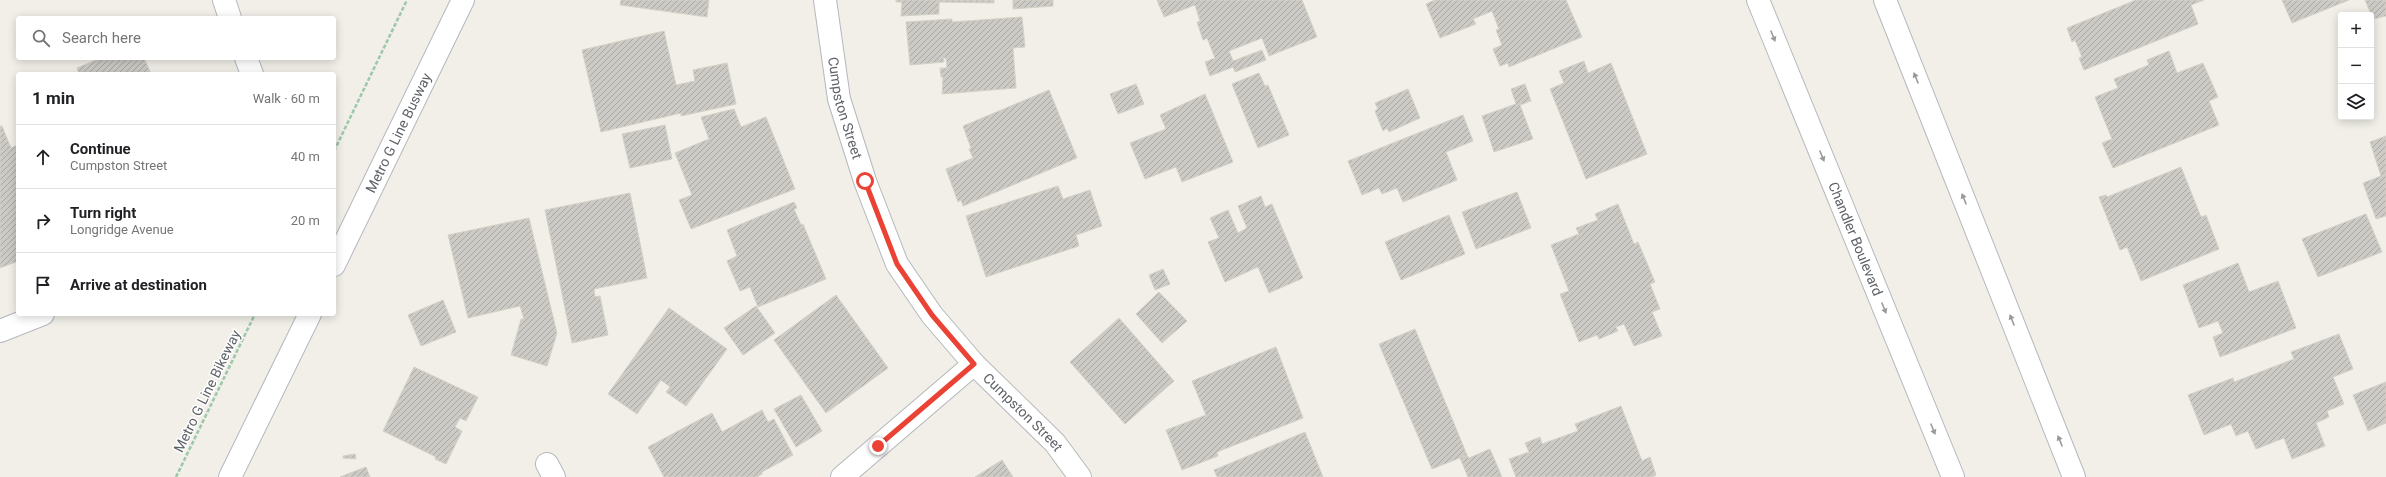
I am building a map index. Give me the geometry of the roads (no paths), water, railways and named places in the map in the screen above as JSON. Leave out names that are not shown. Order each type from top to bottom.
[{"type":"street","points":[[224,0],[229,16]]},
{"type":"street","name":"Metro G Line Busway","points":[[336,261],[463,0]]},
{"type":"street","name":"Cumpston Street","points":[[826,0],[839,99],[865,181],[897,264],[932,315],[974,364],[1055,443],[1080,477]]},
{"type":"street","name":"Chandler Boulevard","points":[[1758,0],[1953,477]]},
{"type":"street","points":[[1885,0],[2074,477]]},
{"type":"street","points":[[247,60],[251,72]]},
{"type":"street","points":[[0,331],[38,316]]},
{"type":"street","points":[[230,477],[309,316]]},
{"type":"street","points":[[842,477],[974,364]]}]
